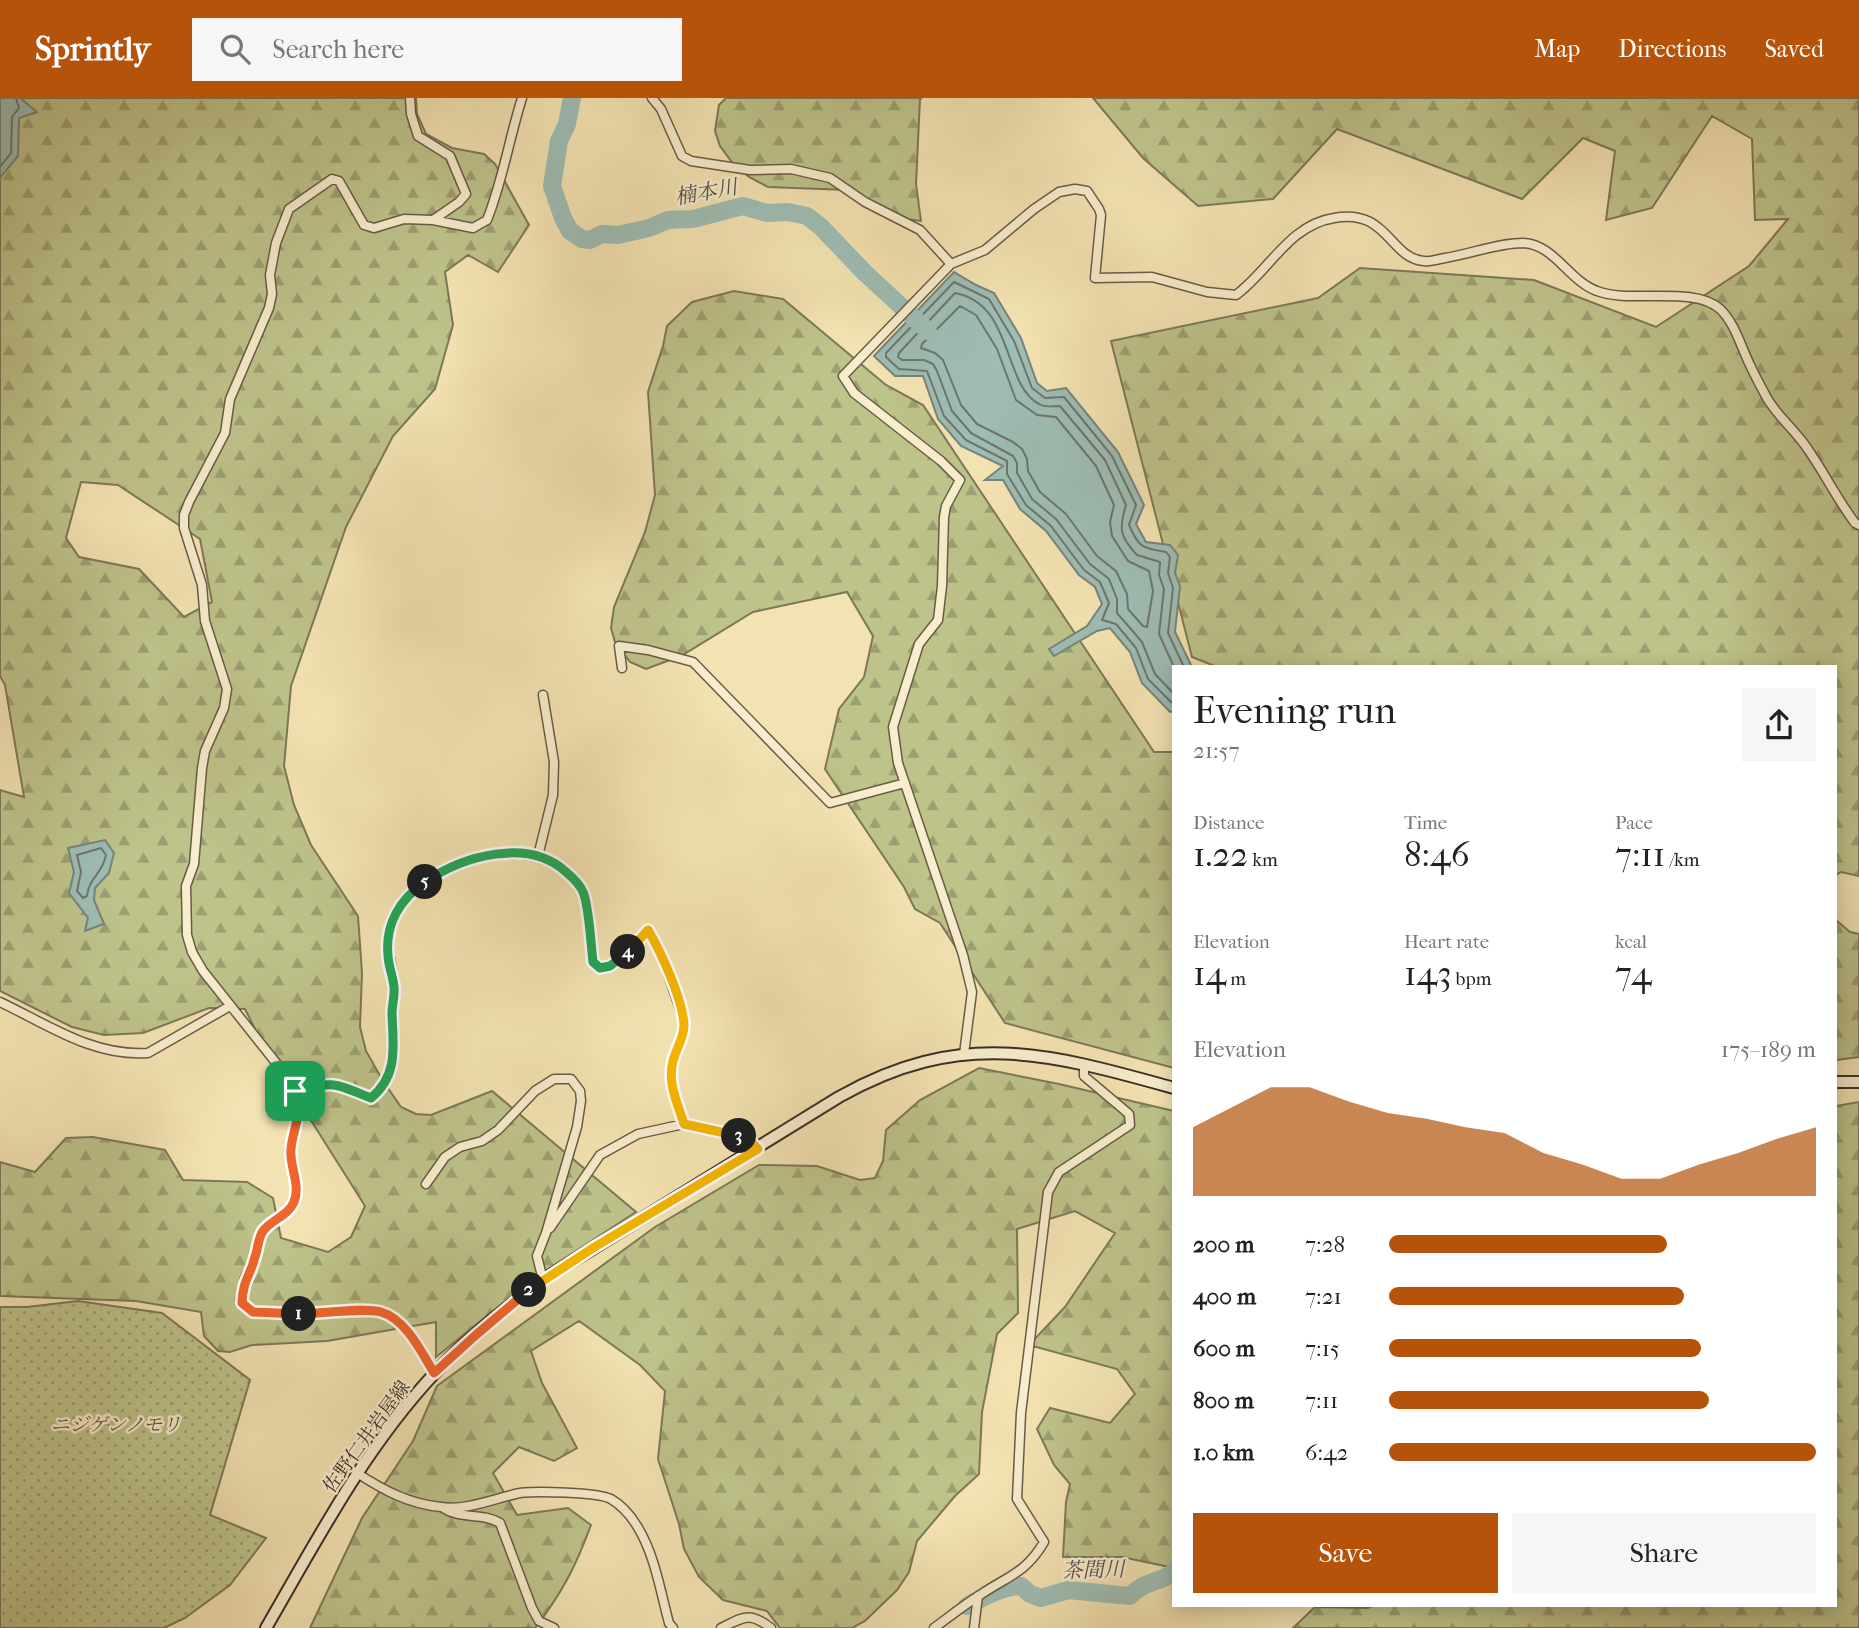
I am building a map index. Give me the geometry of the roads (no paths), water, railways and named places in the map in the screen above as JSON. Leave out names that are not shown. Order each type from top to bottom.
[{"type":"main road","name":"佐野仁井岩屋線","points":[[266,1628],[357,1473],[381,1438],[434,1373],[495,1318],[543,1280],[857,1087],[920,1062],[964,1054],[1034,1054],[1172,1087]]},
{"type":"main road","points":[[1837,1082],[1859,1082]]},
{"type":"street","points":[[410,98],[411,114],[418,136],[450,156],[466,194],[433,220]]},
{"type":"street","points":[[434,1373],[405,1329],[393,1317],[380,1311],[267,1314],[253,1312],[242,1303],[245,1279],[264,1229],[284,1214],[293,1203],[296,1189],[290,1151],[298,1112],[298,1095],[277,1064],[203,971],[192,952],[187,935],[186,886],[194,864],[202,768],[205,751],[224,708],[227,689],[205,621],[202,585],[184,528],[184,515],[225,433],[230,399],[269,308],[272,294],[270,275],[276,243],[289,209],[332,180],[340,181],[365,225],[374,228],[404,219],[433,220],[473,228],[487,220],[500,188],[522,98]]},
{"type":"street","points":[[652,98],[661,109],[682,156],[691,161],[750,170],[791,169],[830,178],[865,202],[920,230],[951,264]]},
{"type":"street","points":[[964,1054],[972,992],[963,955],[898,763],[893,727],[919,644],[938,620],[943,586],[944,517],[946,506],[960,480],[941,461],[854,393],[843,376],[951,264],[985,250],[1059,192],[1075,189],[1087,191],[1099,209],[1101,215],[1095,278],[1152,277],[1207,292],[1236,295],[1286,243],[1314,224],[1347,217],[1372,220],[1403,250],[1425,261],[1500,247],[1536,244],[1598,292],[1692,298],[1713,304],[1722,311],[1734,328],[1769,401],[1805,444],[1831,490],[1854,523],[1859,525]]},
{"type":"street","points":[[622,668],[619,646],[648,650],[693,662],[830,803],[905,783]]},
{"type":"street","points":[[538,856],[554,784],[554,762],[543,695]]},
{"type":"street","points":[[295,1091],[325,1083],[338,1085],[371,1098],[380,1091],[394,1053],[394,988],[387,954],[388,930],[402,902],[436,874],[477,859],[508,853],[538,856],[556,863],[575,879],[584,893],[593,962],[600,968],[610,966],[625,955],[648,930],[660,950],[684,1021],[684,1034],[671,1070],[673,1089],[684,1124]]},
{"type":"street","points":[[0,1002],[63,1035],[90,1045],[137,1054],[148,1053],[230,1006]]},
{"type":"street","points":[[934,1628],[978,1596],[1017,1574],[1034,1560],[1044,1542],[1017,1499],[1021,1413],[1048,1192],[1059,1172],[1130,1125],[1129,1114],[1084,1076],[1083,1065]]},
{"type":"street","points":[[426,1184],[445,1157],[460,1147],[482,1141],[498,1130],[535,1091],[554,1079],[572,1079],[580,1091],[581,1101],[577,1127],[537,1256],[543,1280]]},
{"type":"street","points":[[546,1233],[600,1155],[638,1134],[684,1124],[746,1137],[758,1149]]},
{"type":"street","points":[[357,1473],[386,1491],[412,1501],[443,1508],[453,1514],[491,1517],[500,1522],[532,1608],[539,1621],[554,1628]]},
{"type":"street","points":[[443,1508],[523,1493],[596,1495],[611,1499],[637,1526],[651,1557],[669,1623],[673,1628]]},
{"type":"street","points":[[974,1628],[978,1596]]},
{"type":"street","points":[[721,1628],[750,1616],[771,1628]]},
{"type":"water","points":[[0,98],[20,98],[37,112],[19,118],[18,156],[0,178]]},
{"type":"water","points":[[954,272],[994,293],[1021,338],[1037,383],[1047,391],[1066,388],[1118,452],[1144,505],[1136,524],[1146,542],[1170,545],[1178,555],[1175,573],[1180,586],[1175,632],[1191,665],[1172,665],[1172,712],[1142,683],[1130,652],[1110,628],[1097,631],[1054,656],[1049,649],[1087,626],[1102,604],[1095,587],[1079,575],[1046,531],[1020,509],[1003,480],[985,480],[1003,466],[961,446],[938,419],[923,376],[895,376],[874,356]]},
{"type":"water","points":[[105,840],[114,853],[109,873],[95,888],[94,900],[104,924],[85,931],[88,918],[69,893],[74,872],[68,848]]},
{"type":"waterway","name":"楠本川","points":[[572,98],[567,124],[559,141],[552,186],[570,231],[582,239],[590,240],[602,234],[618,235],[649,228],[668,220],[693,219],[743,206],[767,213],[788,212],[807,216],[928,331]]},
{"type":"waterway","name":"茶間川","points":[[967,1606],[1000,1590],[1021,1586],[1030,1594],[1041,1598],[1068,1590],[1130,1596],[1141,1587],[1172,1573]]},
{"type":"park label","name":"ニジゲンノモリ","points":[[116,1424]]}]
